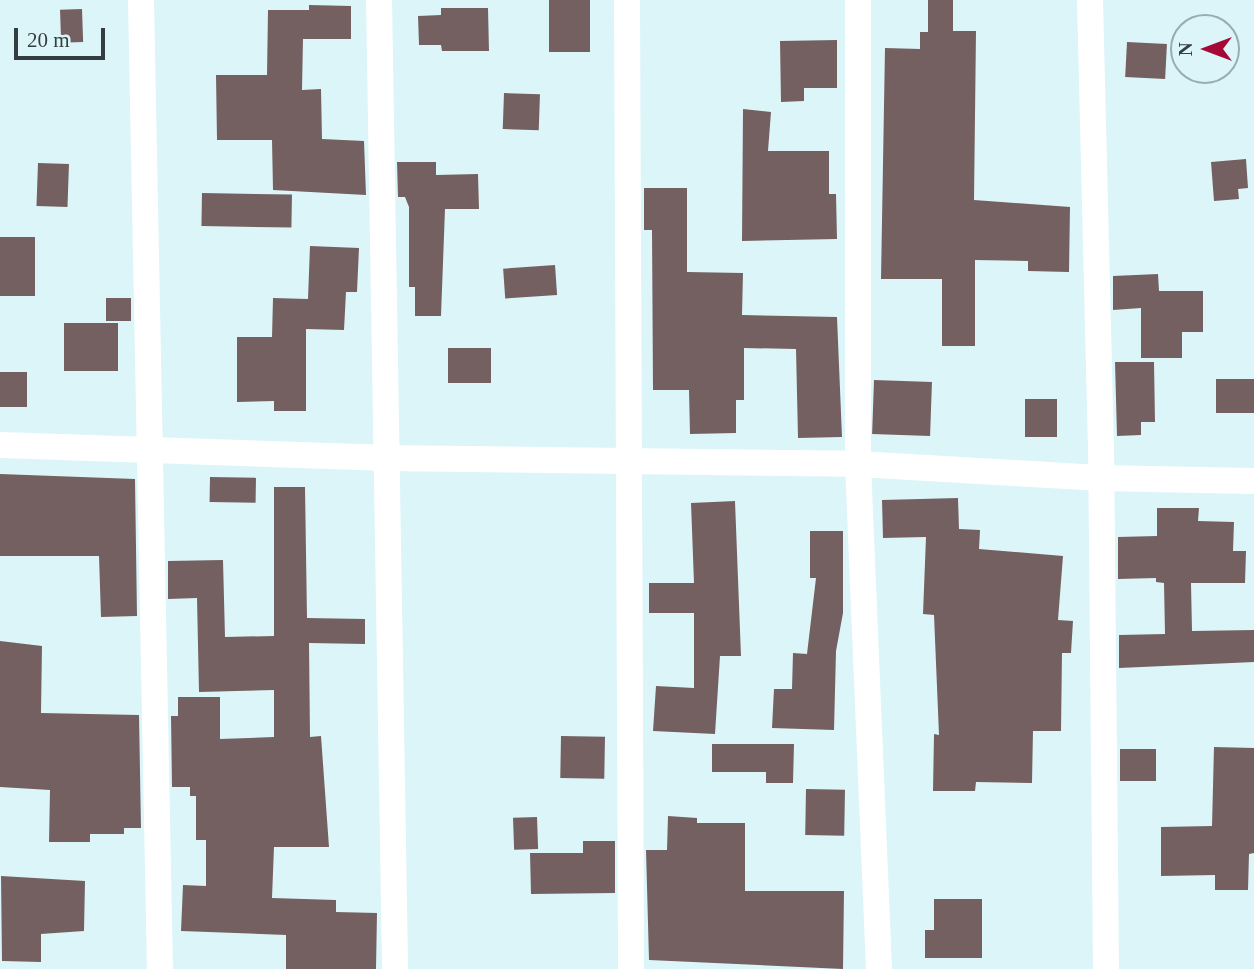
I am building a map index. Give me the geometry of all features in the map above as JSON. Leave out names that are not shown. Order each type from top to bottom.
[{"type":"street","points":[[141,0],[147,448],[160,969]]},
{"type":"street","points":[[379,0],[383,458],[395,969]]},
{"type":"street","points":[[627,0],[631,969]]},
{"type":"street","points":[[858,0],[858,464],[879,969]]},
{"type":"street","points":[[1090,0],[1106,969]]},
{"type":"street","points":[[0,445],[383,458],[858,464],[1099,478],[1254,481]]},
{"type":"building","points":[[549,0],[590,0],[590,52],[549,52]]},
{"type":"building","points":[[928,0],[953,0],[953,31],[976,31],[974,200],[1070,207],[1069,272],[1028,271],[1028,261],[975,260],[975,346],[942,346],[942,279],[881,279],[885,48],[920,49],[920,32],[928,32]]},
{"type":"building","points":[[309,5],[351,6],[351,39],[303,39],[302,90],[321,89],[322,139],[364,141],[366,195],[273,190],[272,140],[217,140],[216,75],[267,75],[268,10],[309,10]]},
{"type":"building","points":[[441,8],[488,8],[489,51],[442,51],[441,45],[419,45],[418,16],[441,15]]},
{"type":"building","points":[[82,9],[83,42],[61,43],[60,10]]},
{"type":"building","points":[[837,40],[837,88],[804,88],[804,101],[781,102],[780,41]]},
{"type":"building","points":[[1127,42],[1167,44],[1165,79],[1125,77]]},
{"type":"building","points":[[504,93],[540,94],[539,130],[503,129]]},
{"type":"building","points":[[743,109],[771,112],[768,151],[829,151],[829,194],[836,194],[837,239],[742,241]]},
{"type":"building","points":[[1246,159],[1248,188],[1238,189],[1239,199],[1214,201],[1211,162]]},
{"type":"building","points":[[397,162],[436,162],[436,175],[478,174],[479,209],[445,209],[441,316],[415,316],[415,287],[409,287],[409,207],[405,197],[398,197]]},
{"type":"building","points":[[38,163],[69,164],[67,207],[36,206]]},
{"type":"building","points":[[644,188],[687,188],[687,272],[743,273],[742,315],[837,317],[842,437],[798,438],[796,349],[744,348],[744,400],[736,400],[736,433],[690,434],[689,390],[653,390],[652,230],[644,230]]},
{"type":"building","points":[[202,193],[292,195],[291,228],[201,226]]},
{"type":"building","points":[[0,237],[35,237],[35,296],[0,296]]},
{"type":"building","points":[[310,246],[359,248],[357,292],[346,292],[344,330],[306,329],[306,411],[274,411],[274,401],[237,402],[237,337],[272,337],[273,298],[308,299]]},
{"type":"building","points":[[555,265],[557,295],[505,299],[503,269]]},
{"type":"building","points":[[1158,274],[1159,291],[1203,291],[1203,332],[1182,332],[1182,358],[1141,358],[1141,308],[1113,310],[1113,276]]},
{"type":"building","points":[[106,298],[131,298],[131,321],[106,321]]},
{"type":"building","points":[[64,323],[118,323],[118,371],[64,371]]},
{"type":"building","points":[[448,348],[491,348],[491,383],[448,383]]},
{"type":"building","points":[[1115,362],[1154,362],[1155,422],[1141,422],[1141,435],[1117,436]]},
{"type":"building","points":[[0,372],[27,372],[27,407],[0,407]]},
{"type":"building","points":[[1216,379],[1254,379],[1254,413],[1216,413]]},
{"type":"building","points":[[874,380],[932,382],[930,436],[872,434]]},
{"type":"building","points":[[1025,399],[1057,399],[1057,437],[1025,437]]},
{"type":"building","points":[[0,474],[135,479],[137,616],[101,617],[99,556],[0,556]]},
{"type":"building","points":[[210,477],[256,478],[256,503],[210,502]]},
{"type":"building","points":[[274,487],[305,487],[307,618],[365,619],[365,644],[309,643],[310,737],[321,736],[329,847],[274,847],[272,898],[336,900],[336,912],[377,913],[376,969],[286,969],[286,935],[181,931],[183,885],[206,886],[206,840],[196,840],[196,796],[190,796],[190,787],[172,787],[171,716],[178,716],[178,697],[220,697],[220,739],[274,737],[274,690],[199,692],[197,598],[168,599],[168,561],[223,560],[225,637],[274,636]]},
{"type":"building","points":[[958,498],[959,529],[980,530],[979,549],[1063,556],[1058,620],[1073,621],[1071,653],[1062,653],[1061,731],[1033,731],[1032,783],[976,782],[975,791],[933,791],[934,734],[939,735],[934,615],[923,614],[926,537],[883,538],[882,500]]},
{"type":"building","points":[[735,501],[741,656],[720,656],[715,734],[653,731],[656,686],[694,688],[694,613],[649,613],[649,583],[694,583],[691,503]]},
{"type":"building","points":[[1157,508],[1199,508],[1198,521],[1234,522],[1233,551],[1246,551],[1245,583],[1191,583],[1192,631],[1254,630],[1254,662],[1119,668],[1119,635],[1165,634],[1164,583],[1156,582],[1156,578],[1118,579],[1118,537],[1157,536]]},
{"type":"building","points":[[810,531],[843,531],[843,613],[836,651],[834,730],[772,728],[774,689],[792,689],[793,653],[807,654],[816,578],[810,578]]},
{"type":"building","points":[[0,641],[42,646],[41,713],[139,715],[141,828],[124,828],[124,834],[90,834],[90,842],[49,842],[50,790],[0,787]]},
{"type":"building","points":[[561,736],[605,737],[604,779],[560,778]]},
{"type":"building","points":[[712,744],[794,744],[793,783],[766,783],[766,772],[712,772]]},
{"type":"building","points":[[1214,747],[1254,748],[1254,853],[1249,854],[1248,890],[1215,890],[1215,875],[1161,876],[1161,827],[1212,826]]},
{"type":"building","points":[[1120,749],[1156,749],[1156,781],[1120,781]]},
{"type":"building","points":[[806,789],[845,790],[844,836],[805,835]]},
{"type":"building","points":[[668,816],[697,818],[697,823],[745,823],[745,891],[844,891],[843,969],[649,960],[646,850],[667,850]]},
{"type":"building","points":[[537,817],[538,849],[514,850],[513,818]]},
{"type":"building","points":[[583,841],[615,841],[615,893],[531,894],[530,853],[583,853]]},
{"type":"building","points":[[1,876],[85,881],[84,931],[41,934],[41,962],[2,961]]},
{"type":"building","points":[[934,899],[982,899],[982,958],[925,958],[925,930],[934,930]]}]
